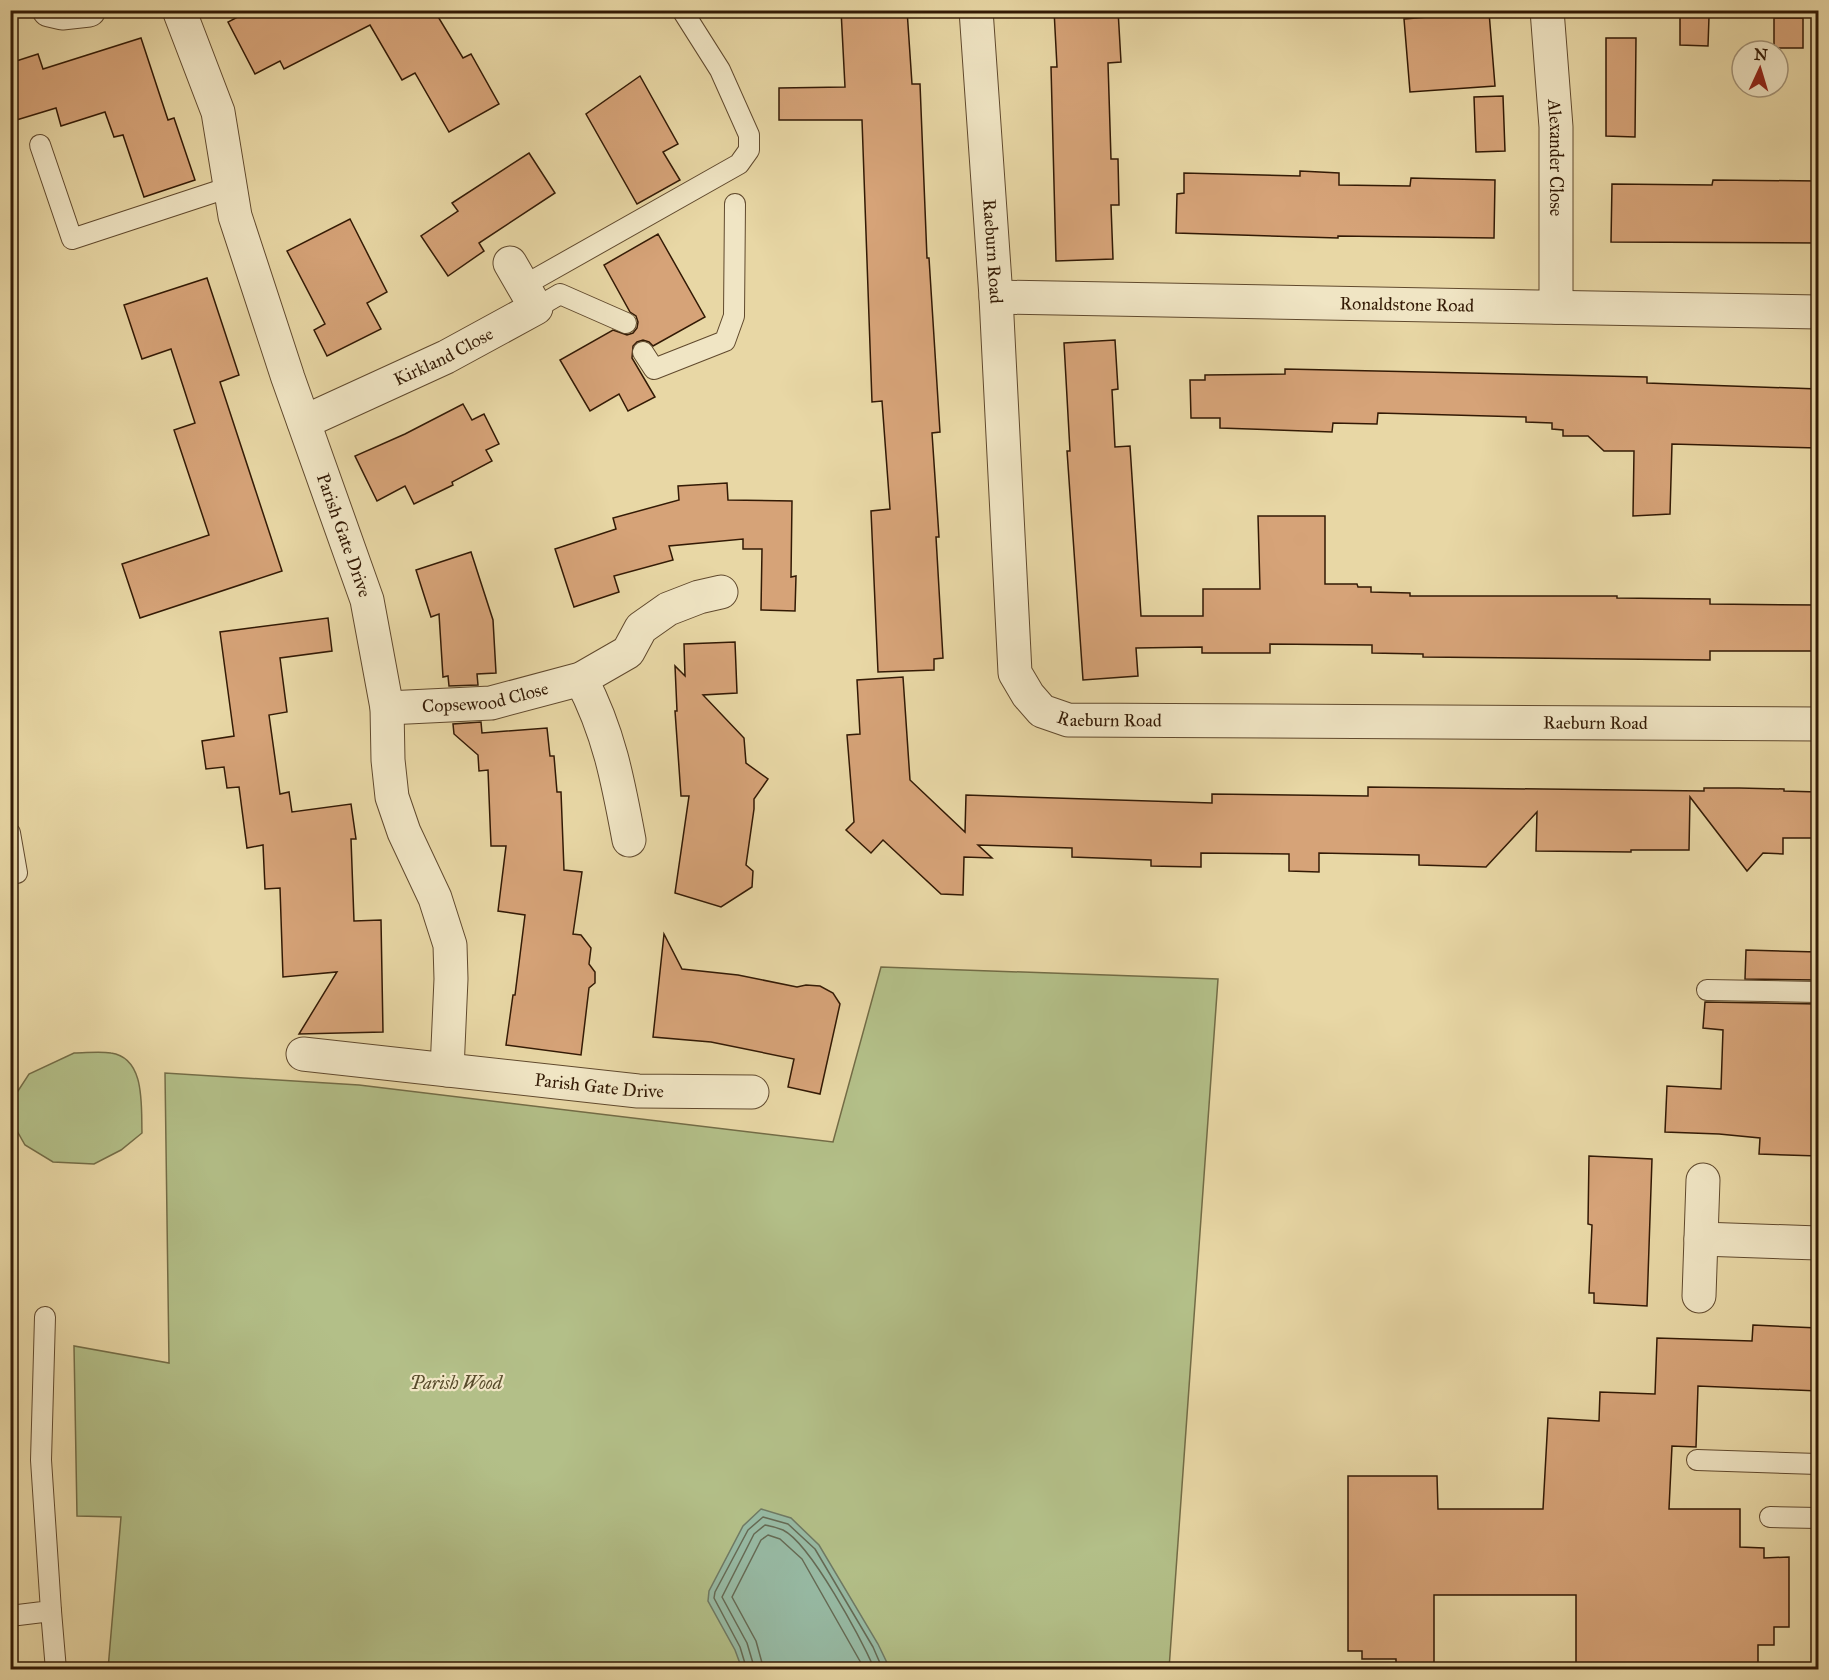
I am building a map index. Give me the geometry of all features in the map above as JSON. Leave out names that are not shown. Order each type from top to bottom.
[{"type":"street","points":[[49,10],[62,13],[89,10]]},
{"type":"street","name":"Parish Gate Drive","points":[[179,10],[218,112],[235,216],[367,600],[387,708],[388,760],[392,797],[404,832],[435,898],[450,945],[451,979],[447,1070]]},
{"type":"street","name":"Raeburn Road","points":[[975,10],[996,297],[1015,673],[1028,695],[1042,711],[1068,720],[1818,724]]},
{"type":"street","name":"Alexander Close","points":[[1547,10],[1556,127],[1556,307]]},
{"type":"street","name":"Kirkland Close","points":[[304,422],[446,357],[523,286]]},
{"type":"street","name":"Ronaldstone Road","points":[[996,297],[1818,312]]},
{"type":"street","name":"Copsewood Close","points":[[387,708],[491,703],[581,679],[628,652],[641,628],[668,609],[699,597],[721,592]]},
{"type":"street","points":[[581,679],[597,710],[613,758],[629,840]]},
{"type":"street","name":"Parish Gate Drive","points":[[303,1054],[638,1091],[752,1092]]},
{"type":"street","points":[[1699,1296],[1703,1180]]},
{"type":"street","points":[[1701,1239],[1818,1243]]},
{"type":"lane","points":[[523,286],[739,164],[749,150],[749,135],[720,70],[682,10]]},
{"type":"lane","points":[[40,145],[72,239],[230,187]]},
{"type":"lane","points":[[643,352],[654,369],[725,341],[734,316],[735,204]]},
{"type":"lane","points":[[523,286],[560,294],[626,323]]},
{"type":"lane","points":[[10,833],[17,873]]},
{"type":"lane","points":[[1707,990],[1818,992]]},
{"type":"lane","points":[[45,1317],[42,1460],[57,1670]]},
{"type":"lane","points":[[1697,1460],[1818,1464]]},
{"type":"lane","points":[[1770,1517],[1818,1518]]},
{"type":"lane","points":[[10,1616],[51,1611]]},
{"type":"green space","name":"Parish Wood","points":[[881,967],[1218,979],[1169,1669],[108,1669],[121,1517],[77,1516],[74,1346],[169,1363],[165,1073],[359,1085],[833,1142]]},
{"type":"green space","points":[[106,1052],[122,1057],[130,1064],[139,1085],[142,1133],[121,1150],[94,1164],[53,1162],[25,1145],[12,1122],[14,1097],[29,1074],[74,1053]]},
{"type":"water","points":[[761,1509],[791,1518],[819,1545],[878,1644],[890,1669],[742,1669],[735,1650],[708,1601],[709,1591],[743,1526]]},
{"type":"building","points":[[251,10],[434,10],[463,58],[471,54],[499,104],[449,132],[415,73],[402,80],[370,25],[284,69],[280,61],[255,74],[228,22]]},
{"type":"building","points":[[841,10],[907,10],[912,84],[920,84],[927,258],[929,258],[940,432],[932,433],[939,537],[936,537],[943,658],[934,659],[934,670],[878,672],[871,511],[890,509],[882,401],[872,402],[862,120],[779,120],[779,88],[845,87]]},
{"type":"building","points":[[1054,10],[1118,10],[1121,62],[1108,63],[1111,159],[1118,159],[1119,205],[1111,205],[1113,259],[1056,261],[1051,67],[1057,67]]},
{"type":"building","points":[[1489,12],[1495,86],[1410,92],[1404,19]]},
{"type":"building","points":[[1680,16],[1709,17],[1708,46],[1680,45]]},
{"type":"building","points":[[1774,18],[1803,18],[1803,48],[1790,48],[1790,39],[1774,39]]},
{"type":"building","points":[[141,38],[168,120],[174,118],[195,180],[144,197],[123,135],[114,137],[105,112],[61,126],[56,108],[10,122],[10,63],[38,54],[43,69]]},
{"type":"building","points":[[1606,38],[1636,38],[1635,137],[1606,136]]},
{"type":"building","points":[[640,76],[678,144],[663,152],[680,180],[637,204],[586,114]]},
{"type":"building","points":[[1503,96],[1505,151],[1476,152],[1474,97]]},
{"type":"building","points":[[529,153],[555,193],[479,243],[484,251],[448,276],[421,236],[458,211],[452,203]]},
{"type":"building","points":[[1300,171],[1339,173],[1339,185],[1410,186],[1411,178],[1495,180],[1494,238],[1338,236],[1338,238],[1176,233],[1177,194],[1184,193],[1184,173],[1300,176]]},
{"type":"building","points":[[1713,180],[1818,181],[1818,243],[1611,242],[1612,184],[1712,185]]},
{"type":"building","points":[[350,219],[387,292],[367,303],[381,329],[327,356],[314,330],[325,324],[287,251]]},
{"type":"building","points":[[658,234],[705,317],[653,346],[643,340],[633,346],[632,358],[655,397],[628,411],[619,394],[590,411],[560,360],[613,330],[627,335],[633,333],[637,328],[636,316],[630,312],[604,265]]},
{"type":"building","points":[[207,278],[239,375],[220,382],[282,571],[140,618],[122,564],[209,535],[174,430],[195,423],[171,349],[142,359],[124,305]]},
{"type":"building","points":[[1115,340],[1118,389],[1112,390],[1115,447],[1130,446],[1141,616],[1203,616],[1203,589],[1260,589],[1258,516],[1325,516],[1325,584],[1357,584],[1358,587],[1371,587],[1371,592],[1410,593],[1410,596],[1617,596],[1617,598],[1710,599],[1710,604],[1818,605],[1818,651],[1710,651],[1710,660],[1423,657],[1423,654],[1372,653],[1372,645],[1270,644],[1270,653],[1202,653],[1202,647],[1136,648],[1138,676],[1083,680],[1067,451],[1070,451],[1064,343]]},
{"type":"building","points":[[1285,369],[1647,377],[1647,383],[1818,389],[1818,448],[1672,444],[1670,514],[1633,516],[1634,451],[1604,451],[1588,436],[1563,436],[1563,430],[1552,429],[1552,423],[1526,422],[1526,417],[1378,413],[1377,424],[1333,423],[1332,432],[1220,428],[1220,418],[1191,418],[1190,380],[1205,380],[1205,375],[1285,374]]},
{"type":"building","points":[[463,404],[472,420],[484,414],[499,444],[486,450],[492,461],[452,482],[453,485],[414,504],[405,486],[377,501],[355,456],[405,434]]},
{"type":"building","points":[[727,483],[728,500],[792,501],[791,577],[796,576],[795,611],[761,610],[762,549],[743,549],[743,539],[669,546],[673,560],[614,576],[619,592],[574,607],[555,549],[616,529],[613,518],[679,500],[678,486]]},
{"type":"building","points":[[471,552],[493,620],[496,673],[477,674],[478,685],[449,686],[448,676],[443,677],[439,614],[431,617],[416,570]]},
{"type":"building","points":[[328,618],[332,651],[280,658],[287,712],[269,715],[280,794],[289,792],[292,812],[351,804],[356,839],[351,839],[354,921],[381,920],[383,1032],[299,1034],[337,972],[283,977],[280,888],[265,889],[263,845],[247,848],[239,787],[227,788],[224,767],[206,769],[202,741],[234,736],[220,632]]},
{"type":"building","points":[[735,642],[737,693],[703,695],[744,738],[746,763],[768,779],[754,799],[746,865],[753,871],[752,887],[721,907],[675,893],[689,796],[681,796],[675,711],[677,711],[675,666],[685,676],[684,644]]},
{"type":"building","points":[[903,677],[910,780],[965,832],[966,795],[1212,803],[1212,794],[1368,796],[1368,787],[1704,791],[1704,788],[1739,788],[1818,792],[1818,838],[1783,838],[1783,854],[1763,853],[1747,871],[1690,797],[1689,850],[1536,851],[1537,812],[1486,867],[1419,865],[1419,855],[1319,853],[1319,872],[1289,871],[1289,854],[1201,853],[1201,867],[1151,866],[1151,860],[1072,857],[1072,848],[978,845],[992,858],[964,857],[963,895],[941,894],[883,840],[871,853],[846,830],[854,822],[847,735],[860,734],[857,680]]},
{"type":"building","points":[[481,722],[482,733],[547,728],[550,756],[554,756],[557,792],[561,792],[564,870],[582,872],[573,934],[581,935],[591,948],[589,964],[595,972],[595,983],[589,988],[581,1055],[506,1045],[525,915],[498,911],[506,846],[491,846],[488,770],[479,771],[478,755],[454,734],[453,724]]},
{"type":"building","points":[[664,934],[682,969],[738,975],[797,987],[820,986],[833,993],[840,1004],[820,1094],[788,1087],[794,1059],[711,1042],[653,1037]]},
{"type":"building","points":[[1746,950],[1818,952],[1818,980],[1745,979]]},
{"type":"building","points":[[1705,1002],[1818,1004],[1818,1033],[1815,1033],[1812,1096],[1818,1096],[1818,1156],[1759,1154],[1760,1138],[1665,1132],[1667,1086],[1721,1089],[1723,1030],[1703,1028]]},
{"type":"building","points":[[1589,1156],[1652,1159],[1647,1306],[1594,1303],[1594,1293],[1589,1293],[1592,1225],[1588,1224]]},
{"type":"building","points":[[1753,1325],[1818,1328],[1818,1391],[1698,1386],[1696,1447],[1672,1446],[1669,1509],[1740,1509],[1740,1547],[1764,1548],[1764,1558],[1789,1557],[1789,1627],[1774,1627],[1774,1645],[1758,1645],[1758,1670],[1576,1670],[1576,1595],[1434,1595],[1434,1670],[1396,1670],[1396,1659],[1362,1659],[1362,1651],[1348,1651],[1348,1476],[1437,1476],[1438,1509],[1543,1509],[1548,1418],[1599,1421],[1600,1392],[1655,1394],[1657,1338],[1752,1341]]}]
